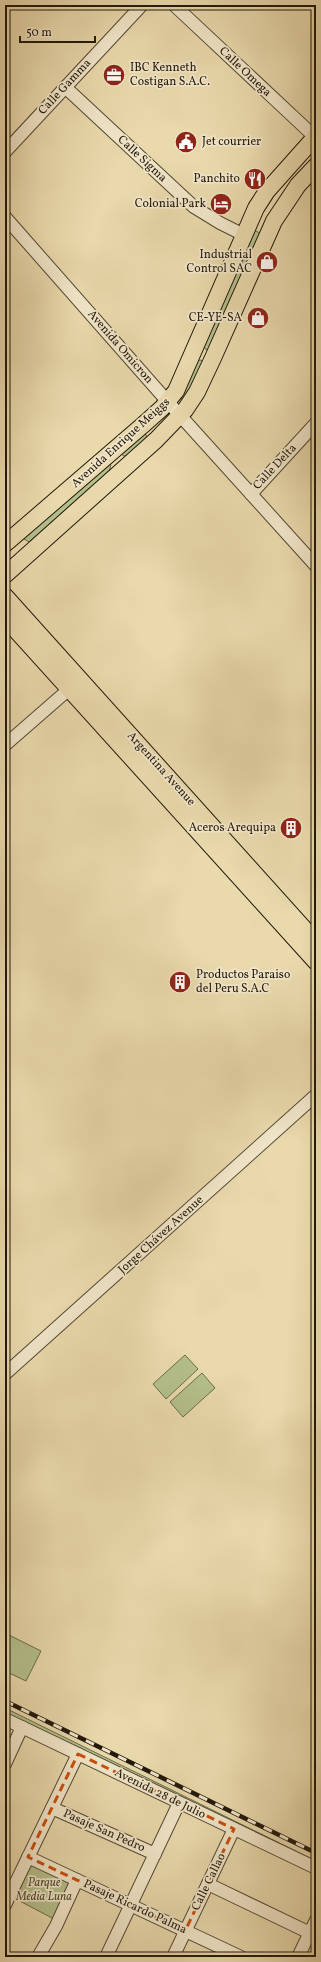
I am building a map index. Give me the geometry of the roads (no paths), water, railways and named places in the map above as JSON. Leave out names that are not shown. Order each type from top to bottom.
[{"type":"main road","name":"Avenida Enrique Meiggs","points":[[10,540],[168,402],[181,382],[256,208],[267,191],[316,137]]},
{"type":"main road","name":"Avenida Enrique Meiggs","points":[[5,574],[181,416],[197,392],[274,221],[298,185],[316,166]]},
{"type":"main road","points":[[195,350],[213,358]]},
{"type":"main road","points":[[143,425],[156,440]]},
{"type":"main road","points":[[10,540],[30,551]]},
{"type":"main road","name":"Argentina Avenue","points":[[5,596],[74,684],[225,852],[316,962]]},
{"type":"main road","name":"Argentina Avenue","points":[[5,618],[74,684]]},
{"type":"main road","name":"Argentina Avenue","points":[[225,852],[316,942]]},
{"type":"street","name":"Calle Gamma","points":[[5,152],[142,5]]},
{"type":"street","name":"Calle Omega","points":[[174,5],[316,137]]},
{"type":"street","name":"Calle Sigma","points":[[65,87],[194,206],[220,223],[244,235]]},
{"type":"street","name":"Avenida Omicron","points":[[5,217],[168,402],[316,566]]},
{"type":"street","name":"Calle Delta","points":[[251,494],[316,423]]},
{"type":"street","points":[[5,745],[74,684]]},
{"type":"street","name":"Jorge Chávez Avenue","points":[[5,1374],[316,1095]]},
{"type":"street","name":"Avenida 28 de Julio","points":[[5,1719],[316,1868]]},
{"type":"street","points":[[5,1764],[22,1727]]},
{"type":"street","points":[[5,1905],[10,1885],[28,1857],[78,1754]]},
{"type":"street","points":[[106,1957],[179,1803]]},
{"type":"street","name":"Pasaje San Pedro","points":[[52,1808],[155,1854]]},
{"type":"street","name":"Calle Callao","points":[[172,1957],[234,1829]]},
{"type":"street","name":"Pasaje Ricardo Palma","points":[[28,1857],[131,1904],[241,1957]]},
{"type":"street","points":[[38,1957],[56,1926],[77,1880]]},
{"type":"street","points":[[208,1884],[310,1933]]},
{"type":"street","points":[[298,1957],[316,1920]]},
{"type":"railway","points":[[5,1701],[316,1853]]},
{"type":"place","name":"IBC Kenneth Costigan S.A.C.","points":[[114,75]]},
{"type":"place","name":"Jet courrier","points":[[186,142]]},
{"type":"place","name":"Panchito","points":[[255,179]]},
{"type":"place","name":"Colonial Park","points":[[221,204]]},
{"type":"place","name":"Industrial Control SAC","points":[[267,262]]},
{"type":"place","name":"CE-YE-SA","points":[[258,318]]},
{"type":"place","name":"Aceros Arequipa","points":[[291,828]]},
{"type":"place","name":"Productos Paraiso del Peru S.A.C","points":[[180,982]]},
{"type":"park label","name":"Parque Media Luna","points":[[44,1890]]}]
